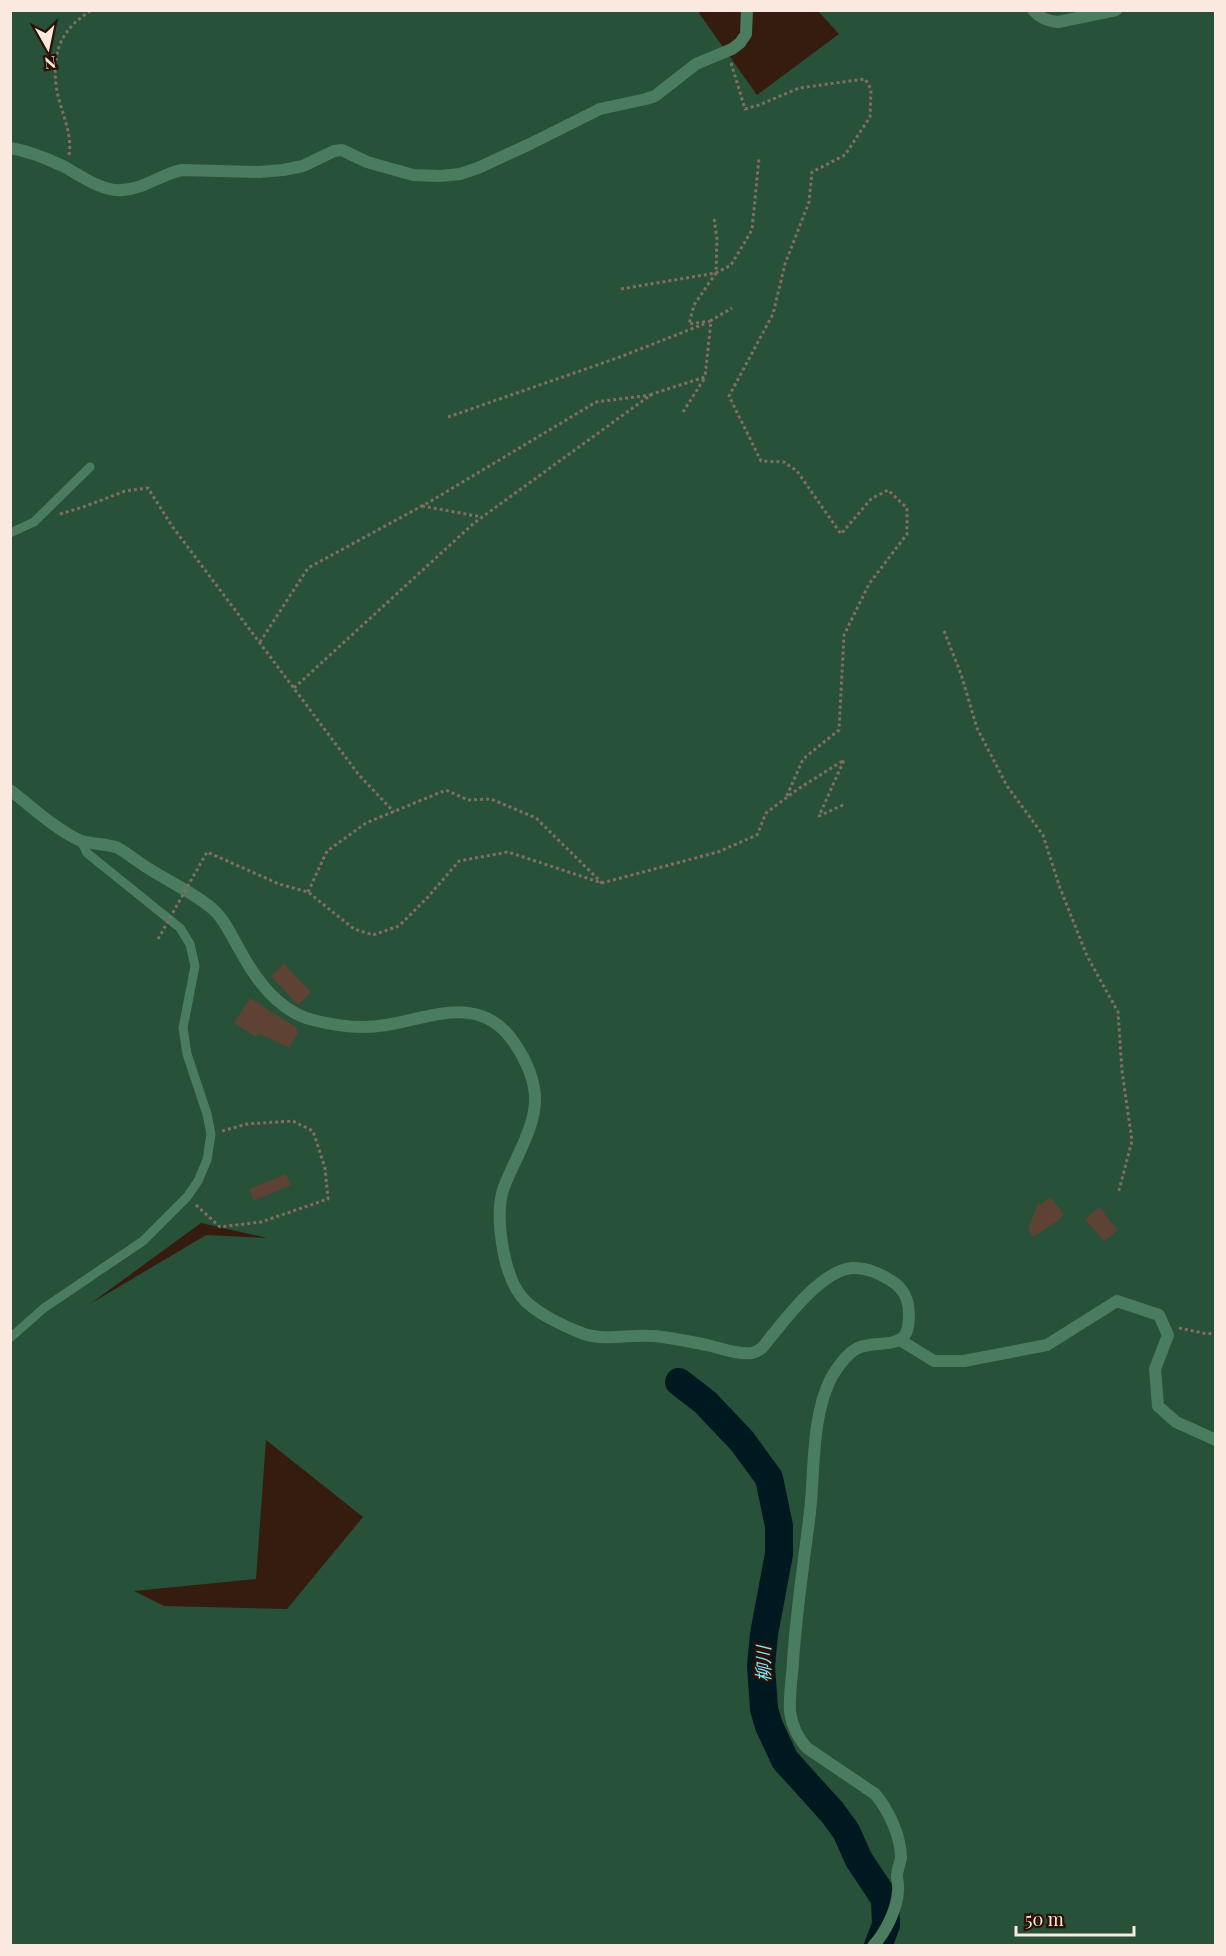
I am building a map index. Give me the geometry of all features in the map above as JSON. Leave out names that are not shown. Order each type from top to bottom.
[{"type":"street","points":[[10,148],[43,157],[114,191],[150,184],[172,172],[182,170],[259,172],[283,170],[303,166],[334,151],[342,150],[367,162],[412,176],[460,174],[530,144],[600,109],[655,96],[696,64],[740,43],[746,34],[747,10]]},
{"type":"street","points":[[1033,10],[1039,17],[1058,22],[1116,10]]},
{"type":"street","points":[[10,790],[62,830],[81,841],[116,847],[210,906],[228,927],[246,961],[265,987],[292,1011],[311,1020],[357,1026],[384,1025],[455,1011],[481,1016],[503,1029],[515,1042],[524,1059],[533,1082],[536,1102],[531,1124],[501,1199],[500,1226],[508,1266],[520,1295],[550,1318],[594,1336],[654,1335],[737,1352],[754,1353],[762,1348],[796,1308],[826,1279],[850,1268],[865,1269],[877,1272],[900,1286],[909,1306],[908,1329],[905,1335],[900,1340],[858,1348],[842,1363],[826,1391],[816,1433],[810,1510],[795,1634],[790,1712],[799,1740],[807,1748],[874,1794],[882,1802],[900,1844],[901,1859],[897,1874],[898,1889],[895,1906],[884,1930],[873,1946]]},
{"type":"street","points":[[900,1340],[934,1361],[964,1361],[1047,1345],[1117,1301],[1159,1315],[1168,1335],[1155,1369],[1158,1406],[1176,1422],[1215,1440]]},
{"type":"lane","points":[[10,533],[34,522],[90,467]]},
{"type":"lane","points":[[10,1338],[44,1308],[143,1240],[187,1197],[198,1181],[207,1160],[211,1134],[207,1114],[187,1054],[183,1028],[195,966],[190,944],[180,928],[87,853],[81,841]]},
{"type":"path","points":[[68,168],[70,148],[66,121],[56,86],[57,50],[69,27],[92,10]]},
{"type":"path","points":[[728,50],[745,109],[799,88],[865,79],[871,89],[870,117],[845,155],[812,172],[808,202],[785,264],[773,314],[729,396],[761,461],[784,462],[797,471],[841,534],[871,500],[888,490],[907,508],[907,534],[869,584],[844,635],[839,730],[803,759],[786,798]]},
{"type":"path","points":[[621,289],[716,273],[731,265],[752,230],[759,158]]},
{"type":"path","points":[[711,321],[689,324],[694,304],[716,273],[717,239],[714,218]]},
{"type":"path","points":[[448,417],[620,357],[711,321],[732,308]]},
{"type":"path","points":[[683,412],[705,377],[711,321]]},
{"type":"path","points":[[260,643],[308,568],[421,506],[596,402],[652,394],[705,377]]},
{"type":"path","points":[[294,688],[482,517],[652,394]]},
{"type":"path","points":[[34,522],[125,491],[148,488],[172,526],[359,775],[394,812]]},
{"type":"path","points":[[421,506],[482,517]]},
{"type":"path","points":[[944,631],[961,674],[977,728],[1007,786],[1043,835],[1060,888],[1087,956],[1118,1012],[1122,1071],[1132,1141],[1118,1194]]},
{"type":"path","points":[[158,939],[207,852],[279,884],[308,892],[354,929],[373,935],[399,926],[459,861],[508,852],[602,883],[718,852],[757,835],[766,813],[844,760],[819,816],[843,805]]},
{"type":"path","points":[[308,892],[327,851],[366,823],[446,790],[468,800],[491,799],[536,818],[602,883]]},
{"type":"path","points":[[187,1197],[220,1227],[261,1222],[328,1198],[325,1168],[313,1131],[293,1121],[246,1124],[211,1134]]},
{"type":"path","points":[[1163,1324],[1207,1334],[1215,1333]]},
{"type":"green space","points":[[11,11],[700,11],[699,13],[757,95],[839,34],[818,11],[1215,11],[1215,1945],[11,1946]],"holes":[[[201,1223],[267,1238],[206,1235],[90,1304]],[[266,1440],[363,1517],[287,1609],[164,1606],[134,1591],[256,1579]]]},
{"type":"building","points":[[284,964],[311,992],[298,1005],[271,976]]},
{"type":"building","points":[[250,998],[297,1028],[298,1032],[289,1048],[258,1033],[256,1037],[234,1023]]},
{"type":"building","points":[[286,1174],[291,1185],[254,1201],[249,1189]]},
{"type":"building","points":[[1050,1197],[1064,1214],[1059,1220],[1033,1237],[1028,1229],[1038,1203],[1041,1204]]},
{"type":"building","points":[[1099,1207],[1118,1230],[1104,1241],[1085,1219]]},
{"type":"waterway","name":"柳川","points":[[679,1382],[705,1402],[742,1441],[769,1478],[779,1526],[779,1554],[764,1634],[761,1666],[764,1709],[769,1726],[785,1760],[846,1831],[859,1860],[885,1899],[886,1925],[878,1946]]}]
